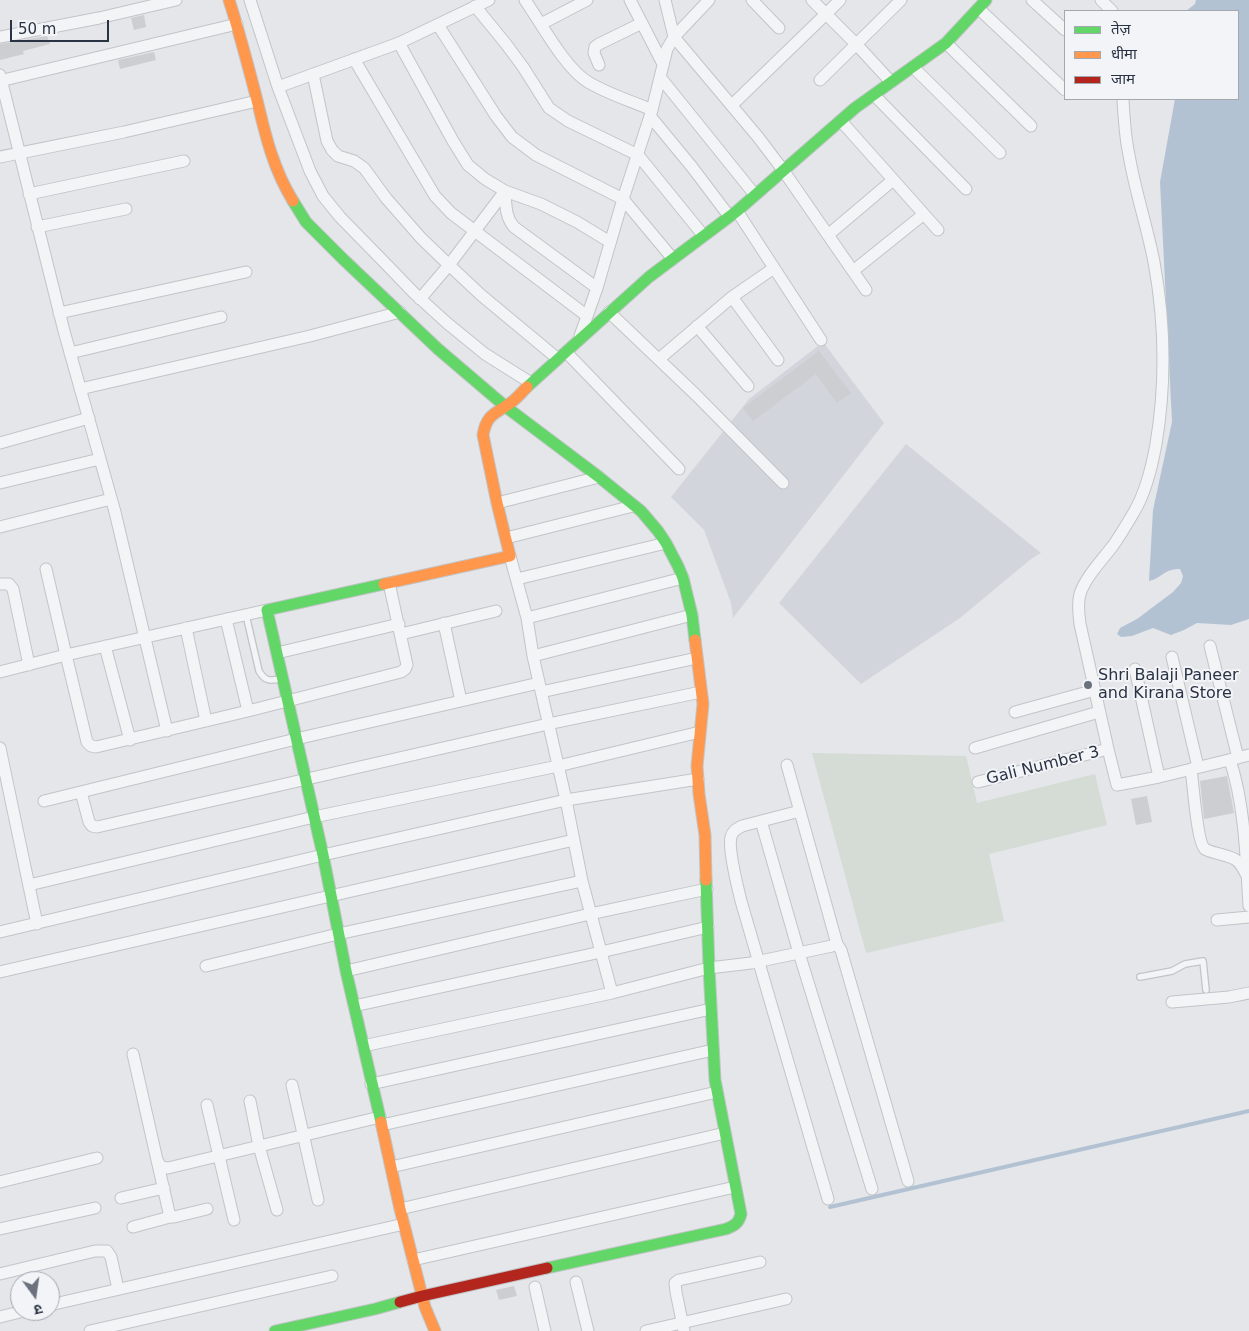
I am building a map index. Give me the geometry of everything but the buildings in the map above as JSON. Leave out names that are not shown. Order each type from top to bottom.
[{"type":"street","points":[[0,38],[176,0]]},
{"type":"street","points":[[229,0],[270,152],[287,191],[306,222],[438,349],[510,404],[641,511],[658,531],[678,566],[683,578],[692,616],[703,704],[697,766],[705,835],[708,927],[713,968],[711,1010],[717,1092],[741,1214],[738,1224],[726,1229],[423,1301],[375,1309],[275,1331]]},
{"type":"street","points":[[250,0],[278,87],[310,171],[323,196],[346,224],[420,299],[447,324],[526,387]]},
{"type":"street","points":[[278,87],[399,43],[489,0]]},
{"type":"street","points":[[525,0],[574,71],[587,82],[651,113],[692,167],[733,213],[774,268],[821,340]]},
{"type":"street","points":[[541,24],[587,0]]},
{"type":"street","points":[[630,0],[663,64]]},
{"type":"street","points":[[665,0],[674,37],[732,105],[783,170],[866,290]]},
{"type":"street","points":[[580,338],[651,113],[667,49],[674,37],[705,4],[692,0]]},
{"type":"street","points":[[752,0],[779,28]]},
{"type":"street","points":[[812,0],[891,82]]},
{"type":"street","points":[[732,105],[840,0]]},
{"type":"street","points":[[820,80],[901,0]]},
{"type":"street","points":[[1032,0],[1064,29]]},
{"type":"street","points":[[1101,0],[1111,10]]},
{"type":"street","points":[[612,993],[582,881],[566,800],[533,656],[527,618],[496,503],[483,435],[485,424],[491,416],[510,404],[526,387],[609,312],[673,259],[755,195],[856,108],[946,43],[983,4],[1064,89]]},
{"type":"street","points":[[475,6],[523,67],[549,108],[568,121],[638,155],[703,236]]},
{"type":"street","points":[[599,65],[594,53],[595,47],[642,23]]},
{"type":"street","points":[[167,731],[111,499],[59,313],[19,152],[5,117],[0,79],[237,24]]},
{"type":"street","points":[[438,25],[496,116],[512,137],[536,154],[623,199],[673,259]]},
{"type":"street","points":[[399,43],[468,165],[484,179],[505,191],[541,204],[577,222],[610,242]]},
{"type":"street","points":[[946,43],[1031,126]]},
{"type":"street","points":[[354,59],[435,196],[450,213],[587,316]]},
{"type":"street","points":[[913,67],[1000,153]]},
{"type":"street","points":[[313,74],[328,141],[332,150],[338,156],[354,161],[364,168],[386,198],[421,238],[449,265],[481,295],[562,355],[679,468]]},
{"type":"street","points":[[660,77],[755,195]]},
{"type":"street","points":[[874,95],[966,189]]},
{"type":"street","points":[[1123,100],[1129,156],[1154,260],[1160,297],[1162,389],[1156,444],[1149,478],[1135,510],[1113,545],[1090,575],[1080,593],[1078,609],[1099,712],[1117,785],[1242,759]]},
{"type":"street","points":[[0,157],[124,132],[257,101]]},
{"type":"street","points":[[841,121],[938,230]]},
{"type":"street","points":[[29,194],[184,161]]},
{"type":"street","points":[[828,235],[893,180]]},
{"type":"street","points":[[420,299],[449,265],[505,191]]},
{"type":"street","points":[[505,191],[507,213],[514,228],[597,288]]},
{"type":"street","points":[[37,227],[126,209]]},
{"type":"street","points":[[853,271],[924,214]]},
{"type":"street","points":[[659,359],[732,297],[774,268]]},
{"type":"street","points":[[59,313],[246,272]]},
{"type":"street","points":[[732,297],[778,360]]},
{"type":"street","points":[[80,389],[310,336],[400,312]]},
{"type":"street","points":[[609,312],[659,359],[783,483]]},
{"type":"street","points":[[70,353],[221,316]]},
{"type":"street","points":[[697,326],[748,386]]},
{"type":"street","points":[[0,443],[89,418]]},
{"type":"street","points":[[0,483],[100,459]]},
{"type":"street","points":[[496,503],[598,477]]},
{"type":"street","points":[[0,527],[111,499]]},
{"type":"street","points":[[506,538],[633,506]]},
{"type":"street","points":[[517,580],[666,543]]},
{"type":"street","points":[[0,672],[105,646],[510,556]]},
{"type":"street","points":[[46,569],[87,742],[91,746],[96,747],[248,712],[401,672],[407,665],[389,583]]},
{"type":"street","points":[[527,618],[683,578]]},
{"type":"street","points":[[0,584],[9,584],[13,589],[29,665]]},
{"type":"street","points":[[267,610],[323,855],[346,971],[400,1209],[423,1301],[435,1331]]},
{"type":"street","points":[[277,653],[400,629],[444,623],[496,611]]},
{"type":"street","points":[[533,656],[692,616]]},
{"type":"street","points":[[226,619],[248,712]]},
{"type":"street","points":[[444,623],[461,701]]},
{"type":"street","points":[[186,628],[206,721]]},
{"type":"street","points":[[105,646],[130,740]]},
{"type":"street","points":[[1210,646],[1242,759],[1236,779],[1240,800],[1249,906]]},
{"type":"street","points":[[1172,657],[1195,768],[1199,836],[1203,847],[1207,851],[1236,859],[1247,875]]},
{"type":"street","points":[[44,801],[296,739],[461,701],[697,658]]},
{"type":"street","points":[[1135,669],[1159,777]]},
{"type":"street","points":[[1015,712],[1095,690]]},
{"type":"street","points":[[81,792],[89,822],[92,826],[97,827],[548,724],[701,692]]},
{"type":"street","points":[[975,748],[1099,712]]},
{"type":"street","points":[[29,885],[314,817],[558,766],[700,732]]},
{"type":"street","points":[[0,748],[37,924]]},
{"type":"street","name":"Gali Number 3","points":[[978,782],[1108,749]]},
{"type":"street","points":[[787,765],[837,944],[841,950],[908,1181]]},
{"type":"street","points":[[0,932],[323,855],[566,800],[698,779]]},
{"type":"street","points":[[800,811],[735,829],[730,841],[737,886],[828,1200]]},
{"type":"street","points":[[761,821],[798,953],[872,1189]]},
{"type":"street","points":[[0,972],[574,840]]},
{"type":"street","points":[[206,966],[338,934],[582,881]]},
{"type":"street","points":[[346,971],[590,914],[707,889]]},
{"type":"street","points":[[1217,920],[1249,917]]},
{"type":"street","points":[[354,1006],[708,927]]},
{"type":"street","points":[[363,1046],[612,993],[713,968],[760,962],[837,944]]},
{"type":"street","points":[[1172,1002],[1249,993]]},
{"type":"street","points":[[372,1084],[711,1010]]},
{"type":"street","points":[[157,1160],[161,1167],[168,1168],[304,1136],[713,1050]]},
{"type":"street","points":[[133,1054],[170,1217]]},
{"type":"street","points":[[292,1085],[318,1200]]},
{"type":"street","points":[[391,1166],[717,1092]]},
{"type":"street","points":[[250,1100],[259,1146],[277,1210]]},
{"type":"street","points":[[207,1105],[234,1220]]},
{"type":"street","points":[[400,1209],[724,1133]]},
{"type":"street","points":[[0,1182],[97,1158]]},
{"type":"street","points":[[413,1260],[736,1187]]},
{"type":"street","points":[[121,1198],[164,1188]]},
{"type":"street","points":[[0,1229],[95,1208]]},
{"type":"street","points":[[133,1227],[207,1209]]},
{"type":"street","points":[[60,1303],[404,1224]]},
{"type":"street","points":[[0,1274],[95,1251],[102,1251],[107,1252],[110,1257],[118,1289]]},
{"type":"street","points":[[683,1327],[676,1292],[676,1282],[760,1262]]},
{"type":"street","points":[[90,1331],[332,1276]]},
{"type":"street","points":[[576,1282],[588,1331]]},
{"type":"street","points":[[535,1287],[544,1331]]},
{"type":"street","points":[[646,1331],[683,1327],[786,1299]]},
{"type":"lane","points":[[246,615],[259,671],[263,678],[271,680],[283,679]]},
{"type":"lane","points":[[1140,977],[1172,972],[1185,964],[1203,961],[1206,990]]},
{"type":"shaded area","points":[[823,342],[884,423],[733,618],[731,603],[704,530],[671,497],[749,399]]},
{"type":"shaded area","points":[[906,444],[1041,553],[1031,559],[960,618],[861,684],[779,603]]},
{"type":"shaded area","points":[[812,753],[966,756],[977,803],[1095,774],[1107,825],[989,854],[1004,921],[866,953]]},
{"type":"water","points":[[1196,0],[1249,0],[1249,619],[1231,625],[1197,623],[1171,635],[1153,628],[1132,636],[1121,637],[1117,634],[1120,628],[1137,619],[1173,592],[1181,583],[1183,576],[1180,569],[1175,569],[1149,581],[1153,510],[1172,422],[1160,182],[1175,100],[1239,100],[1239,10],[1187,10],[1195,4]]},
{"type":"waterway","points":[[830,1207],[1249,1111]]},
{"type":"traffic: fast","points":[[527,387],[649,277],[737,211],[855,108],[946,43],[986,0]]},
{"type":"traffic: fast","points":[[293,201],[306,222],[438,349],[506,407],[641,511],[658,531],[678,566],[683,578],[692,615],[695,640]]},
{"type":"traffic: fast","points":[[381,1122],[267,610],[384,584]]},
{"type":"traffic: fast","points":[[547,1268],[726,1229],[736,1224],[739,1220],[741,1214],[715,1080],[706,880]]},
{"type":"traffic: fast","points":[[275,1331],[400,1302]]},
{"type":"traffic: slow","points":[[229,0],[271,154],[293,201]]},
{"type":"traffic: slow","points":[[384,584],[510,556],[483,435],[490,418],[513,401],[527,387]]},
{"type":"traffic: slow","points":[[695,640],[703,704],[697,766],[705,835],[706,880]]},
{"type":"traffic: slow","points":[[381,1122],[400,1209],[425,1307],[435,1331]]},
{"type":"traffic: jam","points":[[400,1302],[547,1268]]},
{"type":"place","name":"Shri Balaji Paneer and Kirana Store","points":[[1088,685]]}]
